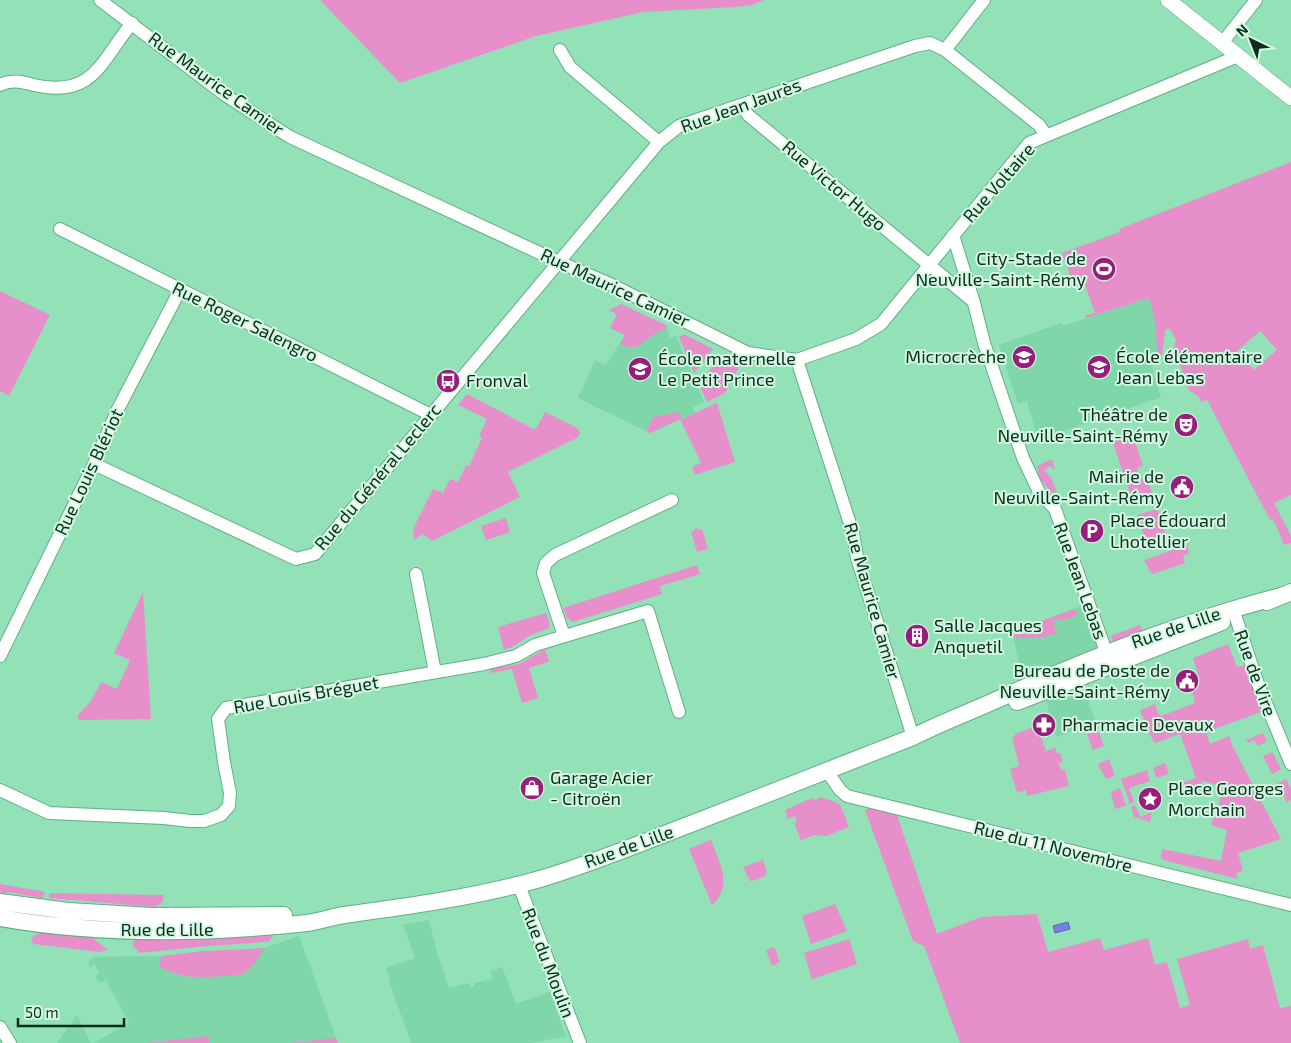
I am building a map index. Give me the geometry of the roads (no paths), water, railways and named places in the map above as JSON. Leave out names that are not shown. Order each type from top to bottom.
[{"type":"main road","name":"Rue de Lille","points":[[1,910],[68,911],[152,916],[310,914],[333,917],[417,906],[540,879],[616,852],[913,737],[938,724],[1109,659],[1172,628],[1234,613],[1284,594]]},
{"type":"street","name":"Rue Maurice Camier","points":[[100,0],[225,95],[290,137],[610,284],[748,353],[797,360],[854,534],[857,558],[913,737]]},
{"type":"street","points":[[984,0],[945,50],[1039,125],[1046,135]]},
{"type":"street","points":[[1168,0],[1291,98]]},
{"type":"street","points":[[1222,42],[1256,0]]},
{"type":"street","points":[[0,85],[12,81],[51,89],[77,84],[97,71],[132,23]]},
{"type":"street","name":"Rue Jean Jaurès","points":[[559,262],[659,142],[679,126],[915,46],[930,42],[945,50]]},
{"type":"street","points":[[560,50],[570,67],[659,142]]},
{"type":"street","name":"Rue Voltaire","points":[[797,360],[856,339],[881,324],[1029,143],[1238,56]]},
{"type":"street","name":"Rue Victor Hugo","points":[[742,105],[748,115],[929,264]]},
{"type":"street","name":"Rue Roger Salengro","points":[[60,229],[431,415]]},
{"type":"street","name":"Rue Jean Lebas","points":[[953,236],[974,303],[984,343],[1023,458],[1039,492],[1055,509],[1109,659]]},
{"type":"street","name":"Rue du Général Leclerc","points":[[94,464],[296,559],[315,554],[559,262]]},
{"type":"street","points":[[929,264],[974,303]]},
{"type":"street","name":"Rue Louis Blériot","points":[[0,656],[94,464],[112,422],[180,290]]},
{"type":"street","points":[[564,636],[543,573],[546,563],[555,555],[672,500]]},
{"type":"street","points":[[416,574],[435,672]]},
{"type":"street","name":"Rue Louis Bréguet","points":[[0,790],[49,813],[204,821],[220,815],[229,806],[230,793],[218,719],[226,708],[484,664],[516,656],[535,645],[648,611],[679,712]]},
{"type":"street","name":"Rue de Vire","points":[[1234,613],[1258,684],[1291,764]]},
{"type":"street","name":"Rue du 11 Novembre","points":[[827,770],[840,790],[847,796],[1291,905]]},
{"type":"street","name":"Rue du Moulin","points":[[518,884],[580,1043]]},
{"type":"street","points":[[0,1027],[10,1043]]},
{"type":"place","name":"City-Stade de Neuville-Saint-Rémy","points":[[1104,269]]},
{"type":"place","name":"Microcrèche","points":[[1024,357]]},
{"type":"place","name":"École élémentaire Jean Lebas","points":[[1099,367]]},
{"type":"place","name":"École maternelle Le Petit Prince","points":[[640,369]]},
{"type":"place","name":"Fronval","points":[[448,381]]},
{"type":"place","name":"Théâtre de Neuville-Saint-Rémy","points":[[1186,425]]},
{"type":"place","name":"Mairie de Neuville-Saint-Rémy","points":[[1182,487]]},
{"type":"place","name":"Place Édouard Lhotellier","points":[[1092,531]]},
{"type":"place","name":"Salle Jacques Anquetil","points":[[917,636]]},
{"type":"place","name":"Bureau de Poste de Neuville-Saint-Rémy","points":[[1187,681]]},
{"type":"place","name":"Pharmacie Devaux","points":[[1044,725]]},
{"type":"place","name":"Garage Acier - Citroën","points":[[532,788]]},
{"type":"place","name":"Place Georges Morchain","points":[[1150,799]]}]
